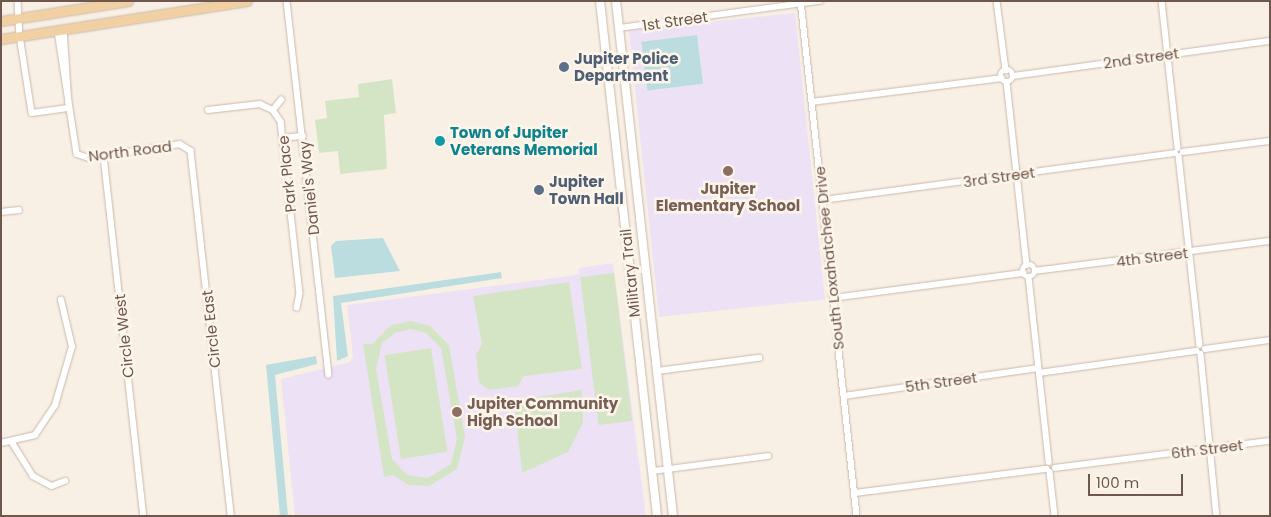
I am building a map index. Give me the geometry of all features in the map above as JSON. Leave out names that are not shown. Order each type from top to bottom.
[{"type":"main road","points":[[1,20],[128,1]]},
{"type":"main road","points":[[1,39],[247,1]]},
{"type":"main road","name":"Military Trail","points":[[600,1],[657,516]]},
{"type":"main road","name":"Military Trail","points":[[616,1],[673,516]]},
{"type":"street","points":[[18,1],[22,55],[32,113],[68,108],[61,31]]},
{"type":"street","name":"Daniel's Way","points":[[287,1],[329,375]]},
{"type":"street","name":"1st Street","points":[[619,28],[820,1]]},
{"type":"street","points":[[997,1],[1006,70],[1001,78]]},
{"type":"street","points":[[1162,1],[1189,252],[1202,347],[1198,353],[1218,516]]},
{"type":"street","name":"South Loxahatchee Drive","points":[[801,3],[857,516]]},
{"type":"street","name":"2nd Street","points":[[1013,76],[1270,41]]},
{"type":"street","points":[[1006,70],[1013,76],[1007,82]]},
{"type":"street","points":[[812,102],[1001,78],[1007,82]]},
{"type":"street","points":[[1007,82],[1027,265],[1023,273]]},
{"type":"street","points":[[208,110],[255,103],[273,110],[281,100]]},
{"type":"street","name":"North Road","points":[[68,108],[77,154],[84,158],[184,145]]},
{"type":"street","name":"Park Place","points":[[273,110],[284,138],[300,293],[296,308]]},
{"type":"street","points":[[284,138],[303,136]]},
{"type":"street","name":"3rd Street","points":[[823,200],[1270,141]]},
{"type":"street","name":"Circle East","points":[[184,145],[192,156],[231,516]]},
{"type":"street","name":"Circle West","points":[[104,156],[144,516]]},
{"type":"street","points":[[1,212],[19,210]]},
{"type":"street","name":"4th Street","points":[[1035,272],[1270,242]]},
{"type":"street","points":[[1027,265],[1035,272],[1029,277]]},
{"type":"street","points":[[834,298],[1023,273],[1029,277]]},
{"type":"street","points":[[1029,277],[1055,516]]},
{"type":"street","points":[[1,443],[12,442],[35,435],[46,424],[62,386],[72,347],[61,300]]},
{"type":"street","points":[[1202,347],[1270,340]]},
{"type":"street","name":"5th Street","points":[[844,396],[1198,353]]},
{"type":"street","points":[[657,371],[759,358]]},
{"type":"street","name":"6th Street","points":[[855,493],[1270,441]]},
{"type":"street","points":[[12,442],[33,476],[52,486],[66,481]]},
{"type":"street","points":[[652,471],[768,456]]},
{"type":"shaded area","name":"Jupiter Elementary School","points":[[795,13],[825,299],[659,317],[629,30]]},
{"type":"shaded area","name":"Jupiter Community High School","points":[[613,263],[646,516],[295,516],[281,379],[350,362],[353,357],[347,305],[570,276],[579,274],[579,268]]},
{"type":"green space","points":[[392,79],[396,113],[384,115],[387,169],[340,174],[338,151],[319,153],[315,120],[327,118],[325,101],[359,97],[358,84]]},
{"type":"green space","points":[[614,273],[632,421],[598,425],[580,277]]},
{"type":"green space","points":[[569,282],[582,369],[524,376],[518,386],[489,390],[479,382],[476,355],[482,344],[473,296]]},
{"type":"green space","points":[[411,321],[430,326],[449,345],[465,437],[457,469],[429,486],[409,485],[393,475],[384,477],[363,344],[372,344],[391,325]],"holes":[[[411,329],[426,333],[441,348],[457,439],[451,464],[428,478],[407,475],[392,459],[376,369],[382,343],[395,333]]]},
{"type":"green space","points":[[431,348],[447,452],[401,459],[385,355]]},
{"type":"green space","points":[[582,390],[583,423],[568,452],[522,473],[514,401]]},
{"type":"water","points":[[697,35],[703,84],[647,90],[641,42]]},
{"type":"water","points":[[383,238],[400,271],[335,278],[331,246],[336,241]]},
{"type":"water","points":[[501,272],[502,278],[341,303],[348,356],[337,361],[333,296]]},
{"type":"water","points":[[316,356],[317,364],[275,375],[288,516],[280,516],[266,365]]},
{"type":"place","name":"Jupiter Police Department","points":[[564,67]]},
{"type":"place","name":"Town of Jupiter Veterans Memorial","points":[[440,141]]},
{"type":"place","name":"Jupiter Elementary School","points":[[728,171]]},
{"type":"place","name":"Jupiter Town Hall","points":[[539,190]]},
{"type":"place","name":"Jupiter Community High School","points":[[457,412]]}]
